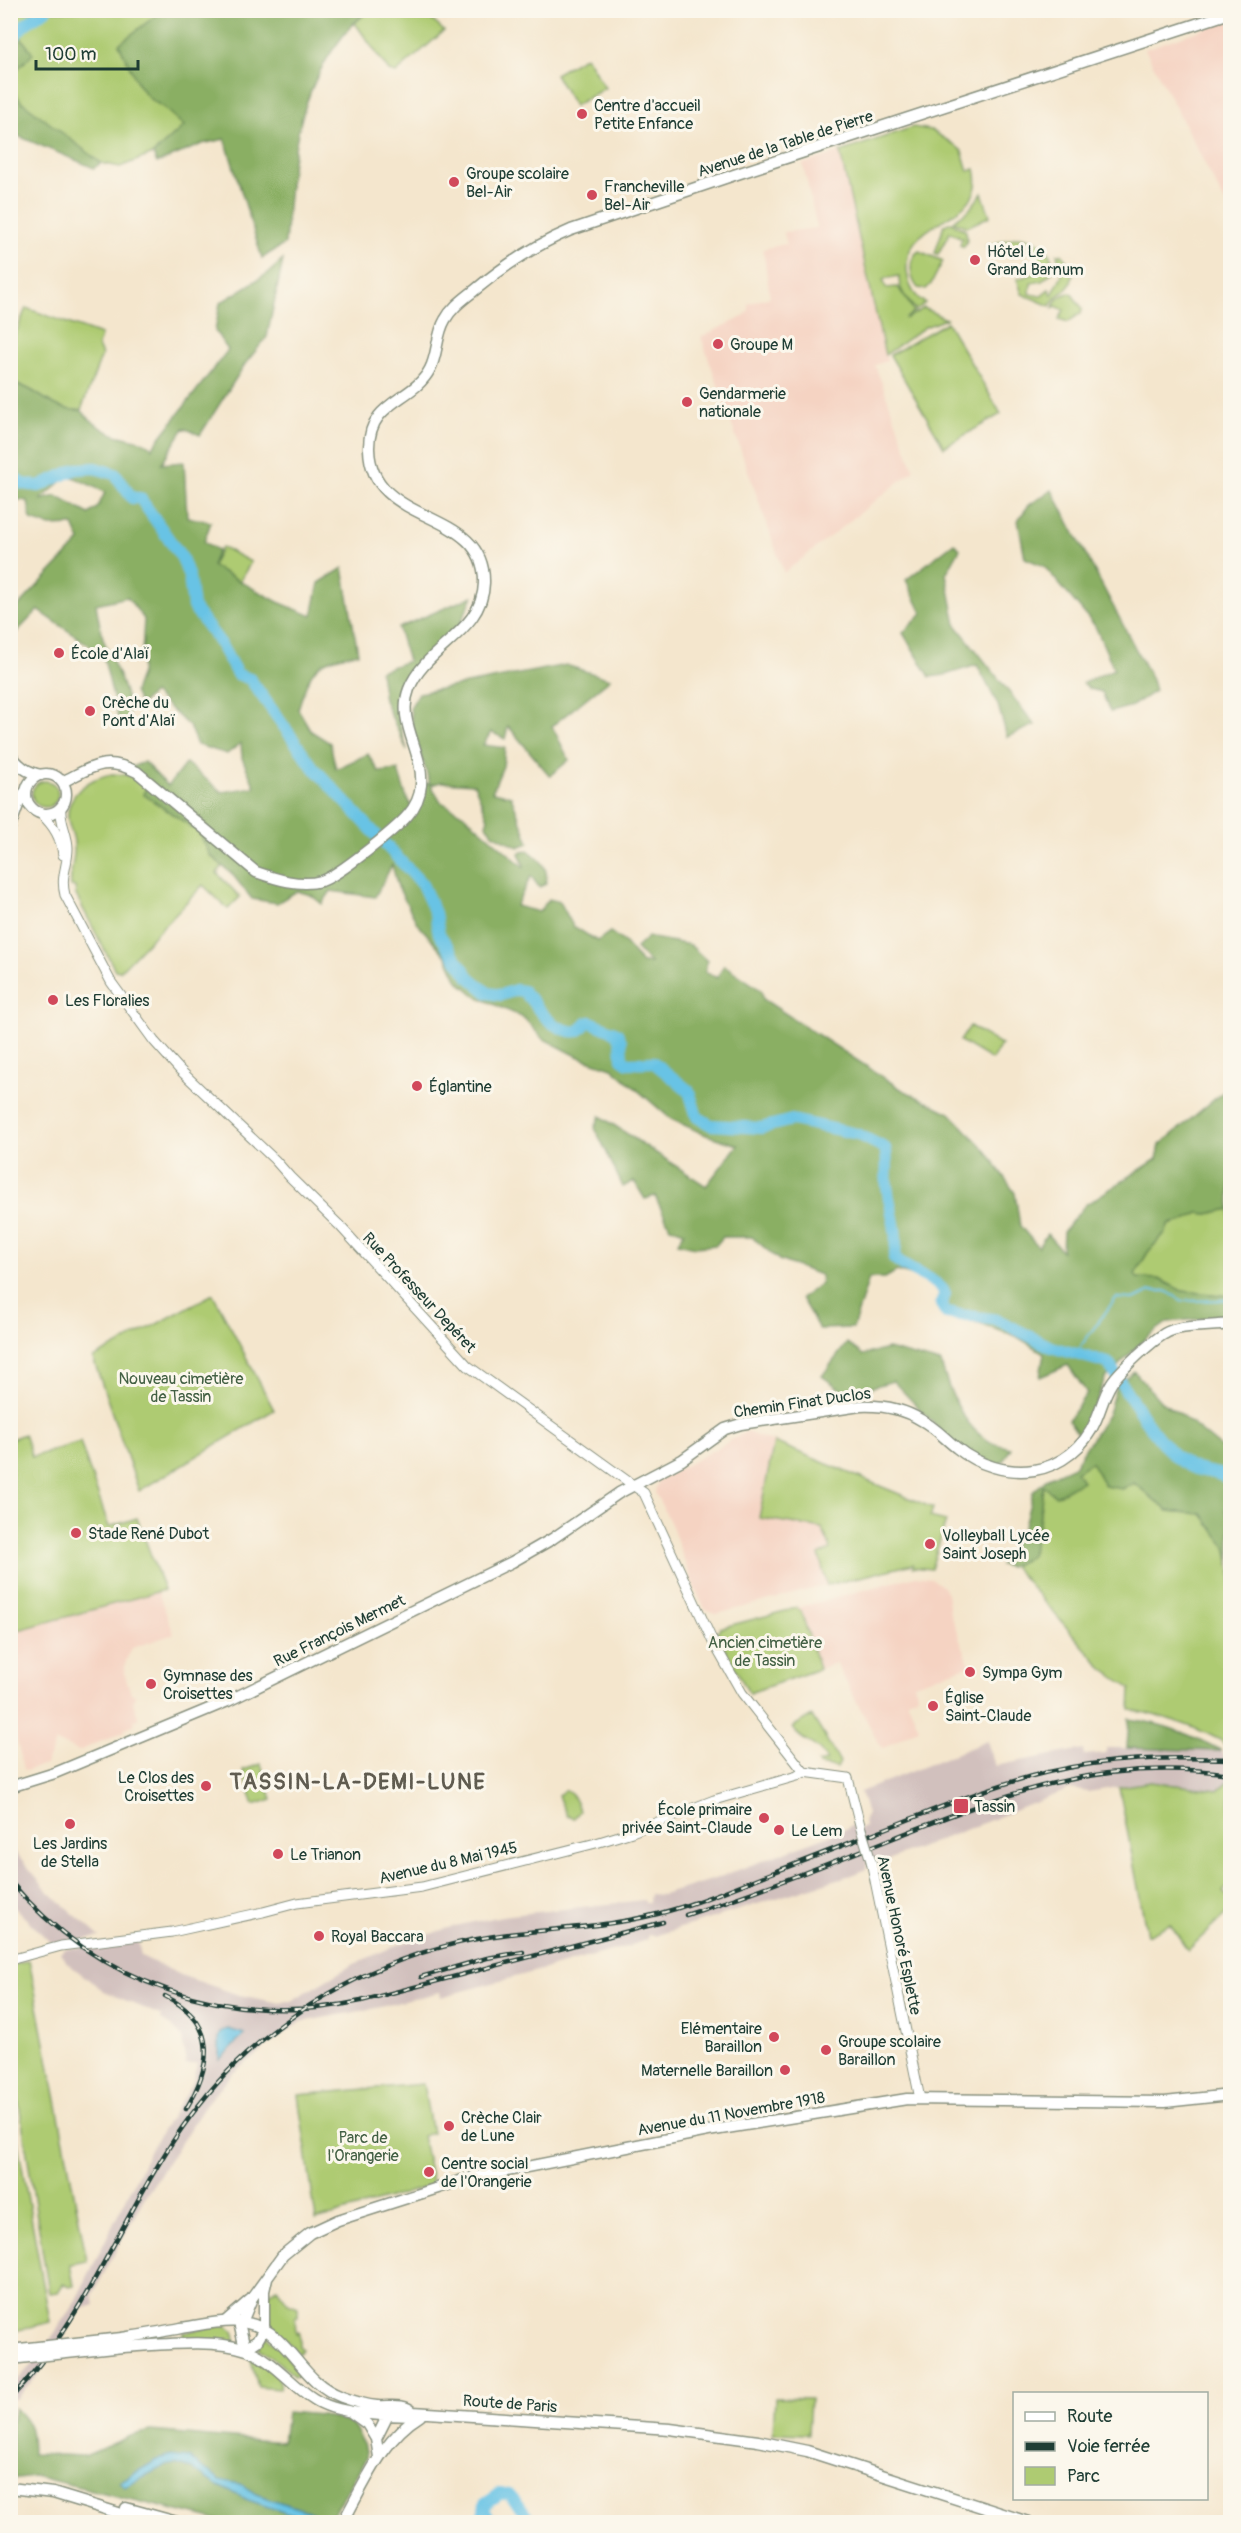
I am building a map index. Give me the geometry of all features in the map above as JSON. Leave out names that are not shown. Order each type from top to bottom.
[{"type":"main road","name":"Avenue de la Table de Pierre","points":[[137,772],[256,872],[273,878],[307,883],[322,881],[409,814],[421,789],[420,761],[405,710],[410,688],[424,665],[475,614],[484,593],[484,580],[478,556],[464,537],[399,503],[381,487],[370,461],[371,433],[384,409],[425,378],[435,355],[443,322],[458,303],[518,256],[571,230],[1230,13]]},
{"type":"main road","points":[[10,756],[27,771],[53,776],[62,782],[66,794]]},
{"type":"main road","points":[[10,756],[27,788],[27,800],[31,807],[41,814],[54,812],[61,807],[66,794],[84,777],[99,770],[118,768],[137,772]]},
{"type":"main road","points":[[62,782],[85,769],[106,763],[123,765],[137,772]]},
{"type":"main road","points":[[12,824],[21,796],[33,779],[41,775]]},
{"type":"main road","points":[[12,824],[19,812],[31,807]]},
{"type":"main road","name":"Chemin Finat Duclos","points":[[634,1486],[682,1460],[725,1429],[860,1406],[879,1406],[921,1419],[959,1450],[995,1468],[1017,1472],[1036,1470],[1055,1464],[1073,1453],[1084,1442],[1095,1424],[1113,1380],[1162,1334],[1171,1330],[1230,1324]]},
{"type":"main road","name":"Rue François Mermet","points":[[10,1787],[55,1773],[238,1697],[512,1562],[552,1539],[619,1493],[634,1486]]},
{"type":"main road","name":"Avenue du 11 Novembre 1918","points":[[242,2322],[252,2298],[283,2255],[310,2233],[338,2220],[466,2179],[708,2131],[920,2099],[1166,2102],[1230,2095]]},
{"type":"main road","points":[[242,2322],[240,2331],[245,2349],[257,2341],[264,2329],[264,2291],[267,2278]]},
{"type":"main road","points":[[226,2320],[252,2298]]},
{"type":"main road","name":"Route de Paris","points":[[10,2359],[122,2342],[226,2320],[242,2322],[264,2329],[276,2337],[310,2378],[346,2398],[379,2406],[410,2409],[417,2414],[670,2429],[758,2440],[807,2451],[1029,2523]]},
{"type":"main road","name":"Route de Paris","points":[[10,2350],[122,2342],[200,2344],[245,2349],[264,2358],[315,2400],[348,2411],[388,2415],[398,2410],[417,2414],[670,2433],[746,2442],[813,2456],[1019,2523]]},
{"type":"main road","points":[[379,2406],[388,2415],[390,2443]]},
{"type":"main road","points":[[348,2411],[367,2424],[376,2439],[379,2457]]},
{"type":"main road","points":[[343,2522],[379,2457],[417,2414]]},
{"type":"main road","points":[[376,2439],[388,2415]]},
{"type":"main road","points":[[10,2488],[70,2493],[177,2523]]},
{"type":"main road","points":[[53,2493],[148,2523]]},
{"type":"street","name":"Rue Professeur Depéret","points":[[61,807],[61,820],[67,836],[68,852],[63,868],[63,882],[69,903],[108,978],[160,1048],[340,1226],[468,1366],[648,1498],[698,1610],[741,1693],[804,1772]]},
{"type":"street","points":[[41,814],[52,824],[60,838],[63,868]]},
{"type":"street","name":"Avenue du 8 Mai 1945","points":[[10,1960],[48,1948],[159,1935],[297,1902],[422,1887],[617,1837],[714,1800],[804,1772],[848,1778]]},
{"type":"street","name":"Avenue Honoré Esplette","points":[[848,1778],[871,1861],[920,2099]]},
{"type":"shaded area","points":[[1230,20],[1230,212],[1145,49]]},
{"type":"shaded area","points":[[840,152],[887,361],[875,365],[914,470],[784,573],[701,337],[743,317],[749,311],[748,304],[770,297],[763,249],[786,244],[784,232],[817,228],[803,164]]},
{"type":"shaded area","points":[[746,1432],[774,1442],[759,1518],[822,1528],[831,1550],[819,1555],[827,1585],[716,1614],[705,1609],[694,1587],[671,1524],[655,1492],[658,1481]]},
{"type":"shaded area","points":[[916,1576],[931,1578],[947,1593],[950,1614],[970,1665],[914,1684],[918,1696],[907,1700],[919,1728],[882,1749],[836,1663],[819,1669],[801,1611],[796,1608]]},
{"type":"shaded area","points":[[158,1592],[174,1634],[132,1648],[126,1660],[124,1673],[131,1693],[136,1696],[133,1702],[139,1719],[134,1720],[135,1724],[124,1728],[125,1731],[79,1751],[56,1742],[45,1765],[24,1771],[11,1716],[11,1632]]},
{"type":"shaded area","points":[[987,1741],[995,1766],[1083,1749],[1084,1755],[1106,1753],[1106,1748],[1222,1751],[1230,1766],[1230,1781],[1218,1790],[1150,1782],[1088,1792],[1070,1789],[883,1862],[867,1862],[866,1869],[851,1875],[654,1936],[648,1935],[646,1940],[629,1946],[441,1997],[440,1992],[372,2009],[300,2022],[234,2072],[208,2101],[143,2200],[93,2294],[95,2305],[82,2309],[41,2372],[16,2399],[11,2399],[10,2388],[36,2360],[72,2308],[150,2150],[194,2080],[197,2063],[186,2065],[182,2038],[172,2026],[161,2020],[162,2016],[104,1991],[67,1963],[61,1952],[65,1949],[138,1941],[141,1956],[183,1976],[239,1995],[275,2002],[291,2001],[352,1965],[397,1945],[455,1926],[502,1916],[644,1900],[649,1902],[650,1894],[662,1895],[712,1880],[853,1824],[857,1830],[865,1827],[864,1819],[867,1814],[860,1792]]},
{"type":"shaded area","points":[[10,1846],[50,1893],[100,1937],[51,1943],[11,1904]]},
{"type":"green space","points":[[369,10],[422,11],[444,31],[396,73],[389,71],[355,23]]},
{"type":"green space","points":[[11,11],[162,11],[119,44],[139,86],[150,99],[163,107],[184,126],[153,154],[120,167],[101,163],[20,101],[11,88],[11,75],[32,54],[13,27],[11,28]]},
{"type":"green space","points":[[162,11],[369,11],[353,24],[340,40],[324,63],[312,87],[297,137],[285,244],[262,258],[225,139],[202,144],[157,163],[153,154],[184,126],[163,107],[150,99],[139,86],[119,44]]},
{"type":"green space","points":[[13,26],[33,54],[11,75],[10,28]]},
{"type":"green space","points":[[586,56],[605,88],[574,106],[555,74]]},
{"type":"green space","points":[[11,88],[21,101],[101,163],[94,168],[11,133]]},
{"type":"green space","points":[[913,127],[931,130],[962,151],[968,171],[975,169],[976,187],[969,201],[957,212],[927,230],[915,242],[908,257],[910,285],[925,303],[916,310],[902,290],[899,276],[883,279],[886,288],[898,287],[914,311],[905,319],[924,308],[946,319],[925,327],[885,355],[840,152]]},
{"type":"green space","points":[[982,193],[990,216],[967,227],[953,221],[969,210]]},
{"type":"green space","points":[[951,222],[966,231],[967,240],[964,247],[960,245],[962,238],[950,232],[938,254],[935,253],[944,225]]},
{"type":"green space","points":[[1017,237],[1037,242],[1047,250],[1053,269],[1041,265],[1034,246],[1026,249],[1027,252],[1010,257],[1005,244],[987,250],[986,246]]},
{"type":"green space","points":[[919,251],[943,261],[926,289],[918,288],[915,284],[911,269],[913,258]]},
{"type":"green space","points":[[1057,254],[1062,254],[1073,270],[1068,288],[1057,296],[1050,306],[1022,294],[1017,279],[1046,270],[1052,272],[1042,281],[1031,283],[1030,294],[1040,296],[1049,289],[1052,295],[1062,275]]},
{"type":"green space","points":[[283,260],[267,337],[245,364],[200,435],[184,428],[161,464],[184,462],[187,517],[211,522],[204,542],[218,550],[212,566],[278,602],[312,616],[319,583],[343,568],[358,653],[332,659],[316,668],[307,684],[298,709],[311,731],[330,743],[336,769],[368,754],[379,772],[398,770],[407,799],[414,810],[425,783],[430,784],[413,729],[410,708],[419,693],[566,665],[610,679],[552,726],[569,760],[550,776],[508,726],[505,739],[491,732],[483,745],[505,748],[503,766],[492,792],[511,796],[529,843],[518,847],[493,834],[486,825],[488,818],[474,784],[441,782],[431,785],[441,802],[464,815],[525,868],[519,853],[528,850],[543,864],[547,878],[546,884],[539,887],[531,876],[516,906],[539,912],[549,899],[560,902],[573,926],[597,941],[610,932],[624,942],[642,963],[650,963],[636,948],[648,937],[690,945],[707,961],[705,972],[717,978],[724,965],[762,991],[763,999],[901,1089],[950,1113],[987,1152],[1015,1193],[1020,1226],[1038,1247],[1047,1234],[1062,1251],[1063,1232],[1085,1205],[1157,1159],[1160,1145],[1230,1086],[1230,1209],[1208,1214],[1199,1213],[1183,1221],[1169,1224],[1135,1274],[1137,1278],[1159,1279],[1182,1291],[1230,1296],[1230,1316],[1168,1322],[1147,1337],[1105,1379],[1087,1426],[1079,1436],[1068,1420],[1087,1393],[1068,1365],[1040,1377],[1044,1353],[1016,1336],[946,1313],[940,1284],[897,1271],[885,1278],[869,1278],[853,1328],[819,1329],[801,1298],[821,1284],[820,1275],[779,1260],[752,1237],[723,1237],[716,1245],[695,1247],[678,1243],[684,1232],[670,1227],[655,1196],[645,1199],[634,1181],[623,1187],[595,1128],[600,1116],[706,1186],[738,1145],[706,1135],[671,1119],[612,1068],[579,1057],[542,1038],[524,1018],[476,996],[458,981],[447,957],[417,923],[398,887],[392,865],[375,897],[331,891],[322,904],[311,895],[297,891],[277,903],[252,899],[232,874],[210,855],[199,832],[143,794],[149,784],[132,767],[144,762],[168,786],[186,763],[222,792],[255,787],[242,758],[241,743],[227,754],[197,745],[189,726],[153,693],[140,705],[134,692],[141,673],[144,619],[127,597],[96,604],[104,641],[127,701],[128,722],[118,718],[103,655],[38,610],[11,638],[10,615],[80,541],[73,525],[50,526],[31,520],[28,501],[11,499],[11,383],[21,385],[62,408],[81,410],[106,431],[140,441],[152,448],[228,350],[215,331],[220,303],[267,274]],"holes":[[[69,475],[105,492],[98,507],[89,514],[56,496],[40,500]]]},
{"type":"green space","points":[[1071,293],[1082,308],[1081,313],[1068,322],[1059,319],[1064,310],[1056,306],[1053,308],[1059,298]]},
{"type":"green space","points":[[26,308],[101,335],[98,346],[102,355],[81,410],[62,408],[21,385],[11,383],[11,345]]},
{"type":"green space","points":[[947,322],[1001,414],[944,447],[890,355]]},
{"type":"green space","points":[[1052,490],[1152,680],[1155,691],[1132,706],[1110,712],[1102,692],[1090,689],[1083,683],[1114,669],[1095,626],[1044,566],[1025,558],[1018,520],[1029,505]]},
{"type":"green space","points":[[954,543],[960,549],[946,574],[956,625],[1035,725],[1007,737],[998,705],[977,665],[930,677],[903,633],[922,613],[906,580]]},
{"type":"green space","points":[[222,547],[251,562],[240,581],[212,566]]},
{"type":"green space","points":[[473,596],[460,624],[411,674],[397,701],[398,718],[407,750],[384,700],[380,671],[408,661],[398,628]]},
{"type":"green space","points":[[112,774],[127,775],[139,780],[147,787],[143,794],[199,832],[210,855],[223,866],[217,873],[240,897],[228,909],[203,885],[120,971],[115,970],[76,895],[75,887],[71,886],[74,848],[68,820],[70,802],[80,789],[95,779]]},
{"type":"green space","points":[[45,781],[54,785],[58,794],[54,803],[45,807],[36,803],[32,794],[36,785]]},
{"type":"green space","points":[[970,1026],[1001,1045],[992,1060],[960,1041]]},
{"type":"green space","points":[[1230,1209],[1230,1296],[1182,1291],[1159,1279],[1137,1278],[1135,1274],[1148,1252],[1169,1225],[1199,1213],[1208,1214]]},
{"type":"green space","name":"Nouveau cimetière de Tassin","points":[[213,1294],[274,1410],[139,1491],[93,1358]]},
{"type":"green space","points":[[847,1343],[863,1355],[888,1349],[941,1363],[958,1407],[972,1427],[991,1442],[1011,1448],[1003,1461],[995,1468],[952,1443],[893,1381],[847,1394],[822,1376]]},
{"type":"green space","points":[[1134,1371],[1161,1402],[1179,1413],[1230,1455],[1230,1505],[1225,1510],[1230,1518],[1230,1566],[1226,1547],[1202,1514],[1168,1511],[1134,1483],[1122,1489],[1105,1486],[1091,1462],[1076,1472],[1082,1481],[1056,1496],[1043,1486],[1039,1522],[1031,1556],[1010,1567],[1000,1565],[1023,1529],[1033,1492],[1048,1478],[1074,1466],[1108,1414],[1116,1386]]},
{"type":"green space","name":"Stade René Dubot","points":[[24,1434],[32,1457],[80,1442],[109,1527],[137,1518],[164,1590],[11,1632],[11,1439]]},
{"type":"green space","points":[[774,1442],[933,1508],[930,1517],[946,1521],[931,1569],[913,1567],[913,1564],[827,1585],[819,1555],[831,1549],[822,1528],[759,1518]]},
{"type":"green space","points":[[1091,1462],[1122,1489],[1134,1483],[1168,1511],[1202,1514],[1225,1544],[1229,1555],[1231,1582],[1229,1608],[1226,1614],[1230,1629],[1230,1749],[1220,1740],[1187,1725],[1130,1710],[1131,1689],[1103,1669],[1013,1566],[1031,1556],[1039,1522],[1043,1486],[1081,1481],[1076,1472]]},
{"type":"green space","name":"Ancien cimetière de Tassin","points":[[796,1608],[801,1611],[819,1669],[749,1693],[716,1633],[720,1628]]},
{"type":"green space","points":[[812,1716],[840,1762],[837,1768],[819,1765],[818,1763],[827,1761],[824,1755],[796,1733],[792,1727]]},
{"type":"green space","points":[[1129,1719],[1177,1730],[1222,1751],[1127,1748]]},
{"type":"green space","points":[[261,1764],[272,1799],[254,1805],[243,1770]]},
{"type":"green space","points":[[1230,1781],[1230,1883],[1223,1892],[1230,1899],[1230,1910],[1188,1950],[1170,1924],[1147,1935],[1119,1787],[1150,1782],[1218,1790]]},
{"type":"green space","points":[[565,1790],[572,1795],[580,1811],[574,1818],[567,1816],[558,1796]]},
{"type":"green space","points":[[29,1960],[87,2261],[70,2264],[74,2286],[69,2287],[63,2284],[58,2292],[49,2293],[11,2053],[11,1966]]},
{"type":"green space","name":"Parc de l'Orangerie","points":[[423,2084],[432,2133],[422,2136],[433,2185],[316,2220],[298,2095]]},
{"type":"green space","points":[[10,2100],[50,2322],[11,2332],[10,2332]]},
{"type":"green space","points":[[277,2288],[288,2303],[298,2307],[298,2317],[295,2318],[296,2333],[299,2332],[299,2346],[303,2349],[298,2354],[273,2326],[268,2312],[269,2292]]},
{"type":"green space","points":[[227,2325],[234,2331],[235,2342],[183,2341],[183,2332]]},
{"type":"green space","points":[[266,2336],[279,2347],[301,2374],[294,2377],[285,2367],[258,2348]]},
{"type":"green space","points":[[250,2356],[275,2373],[279,2378],[280,2389],[258,2387]]},
{"type":"green space","points":[[775,2398],[810,2399],[808,2434],[773,2433]]},
{"type":"green space","points":[[15,2408],[30,2429],[32,2454],[85,2456],[130,2436],[150,2431],[283,2442],[287,2412],[321,2415],[351,2423],[363,2442],[366,2458],[329,2522],[224,2522],[34,2476],[11,2479],[11,2424]]},
{"type":"water","points":[[228,2029],[245,2034],[219,2060],[219,2037],[222,2031]]},
{"type":"water","points":[[171,2456],[189,2458],[221,2480],[241,2484],[256,2494],[313,2513],[309,2521],[248,2500],[216,2485],[192,2469],[175,2464],[165,2466],[125,2486],[119,2482],[157,2460]]},
{"type":"waterway","points":[[10,41],[24,25],[46,10]]},
{"type":"waterway","points":[[10,469],[15,478],[23,484],[39,486],[76,469],[95,468],[115,474],[132,498],[140,498],[182,558],[189,577],[193,607],[218,640],[237,674],[250,679],[313,767],[422,884],[435,913],[439,934],[469,977],[488,993],[501,995],[516,990],[523,991],[547,1019],[558,1027],[575,1031],[591,1022],[617,1033],[621,1041],[622,1059],[628,1063],[653,1062],[689,1091],[697,1117],[711,1125],[761,1128],[792,1120],[857,1134],[885,1148],[887,1186],[896,1240],[894,1258],[941,1288],[945,1293],[941,1304],[946,1313],[998,1320],[1051,1347],[1108,1363],[1153,1431],[1174,1454],[1190,1467],[1219,1474],[1230,1480]]},
{"type":"waterway","points":[[1075,1354],[1116,1298],[1134,1299],[1150,1291],[1166,1291],[1183,1301],[1227,1300],[1230,1302]]},
{"type":"waterway","points":[[490,2522],[484,2511],[485,2504],[501,2493],[509,2495],[533,2522]]},
{"type":"waterway","points":[[436,2522],[441,2520],[444,2522]]},
{"type":"railway","points":[[10,2399],[44,2358],[74,2315],[150,2179],[177,2135],[209,2093],[246,2054],[274,2030],[335,1990],[402,1960],[472,1940],[614,1923],[675,1909],[969,1796],[1032,1776],[1070,1767],[1115,1761],[1230,1759]]},
{"type":"railway","points":[[686,1915],[787,1880],[971,1808],[1054,1783],[1138,1770],[1183,1770],[1230,1774]]},
{"type":"railway","points":[[10,1881],[44,1917],[83,1947],[124,1972],[169,1990],[215,2002],[263,2009],[312,2008],[361,2001],[663,1922]]},
{"type":"railway","points":[[421,1977],[487,1958],[523,1952]]},
{"type":"railway","points":[[165,1996],[195,2019],[206,2046],[201,2077],[186,2109]]},
{"type":"place","name":"Centre d'accueil Petite Enfance","points":[[582,114]]},
{"type":"place","name":"Groupe scolaire Bel-Air","points":[[454,182]]},
{"type":"place","name":"Francheville Bel-Air","points":[[592,195]]},
{"type":"place","name":"Hôtel Le Grand Barnum","points":[[975,260]]},
{"type":"place","name":"Groupe M","points":[[718,344]]},
{"type":"place","name":"Gendarmerie nationale","points":[[687,402]]},
{"type":"place","name":"École d'Alaï","points":[[59,653]]},
{"type":"place","name":"Crèche du Pont d'Alaï","points":[[90,711]]},
{"type":"place","name":"Les Floralies","points":[[53,1000]]},
{"type":"place","name":"Églantine","points":[[417,1086]]},
{"type":"place","name":"Stade René Dubot","points":[[76,1533]]},
{"type":"place","name":"Volleyball Lycée Saint Joseph","points":[[930,1544]]},
{"type":"place","name":"Sympa Gym","points":[[970,1672]]},
{"type":"place","name":"Gymnase des Croisettes","points":[[151,1684]]},
{"type":"place","name":"Église Saint-Claude","points":[[933,1706]]},
{"type":"place","name":"Le Clos des Croisettes","points":[[206,1786]]},
{"type":"place","name":"Tassin","points":[[961,1806]]},
{"type":"place","name":"École primaire privée Saint-Claude","points":[[764,1818]]},
{"type":"place","name":"Les Jardins de Stella","points":[[70,1824]]},
{"type":"place","name":"Le Lem","points":[[779,1830]]},
{"type":"place","name":"Le Trianon","points":[[278,1854]]},
{"type":"place","name":"Royal Baccara","points":[[319,1936]]},
{"type":"place","name":"Elémentaire Baraillon","points":[[774,2037]]},
{"type":"place","name":"Groupe scolaire Baraillon","points":[[826,2050]]},
{"type":"place","name":"Maternelle Baraillon","points":[[785,2070]]},
{"type":"place","name":"Crèche Clair de Lune","points":[[449,2126]]},
{"type":"place","name":"Centre social de l'Orangerie","points":[[429,2172]]},
{"type":"district","name":"TASSIN-LA-DEMI-LUNE","points":[[358,1781]]}]
